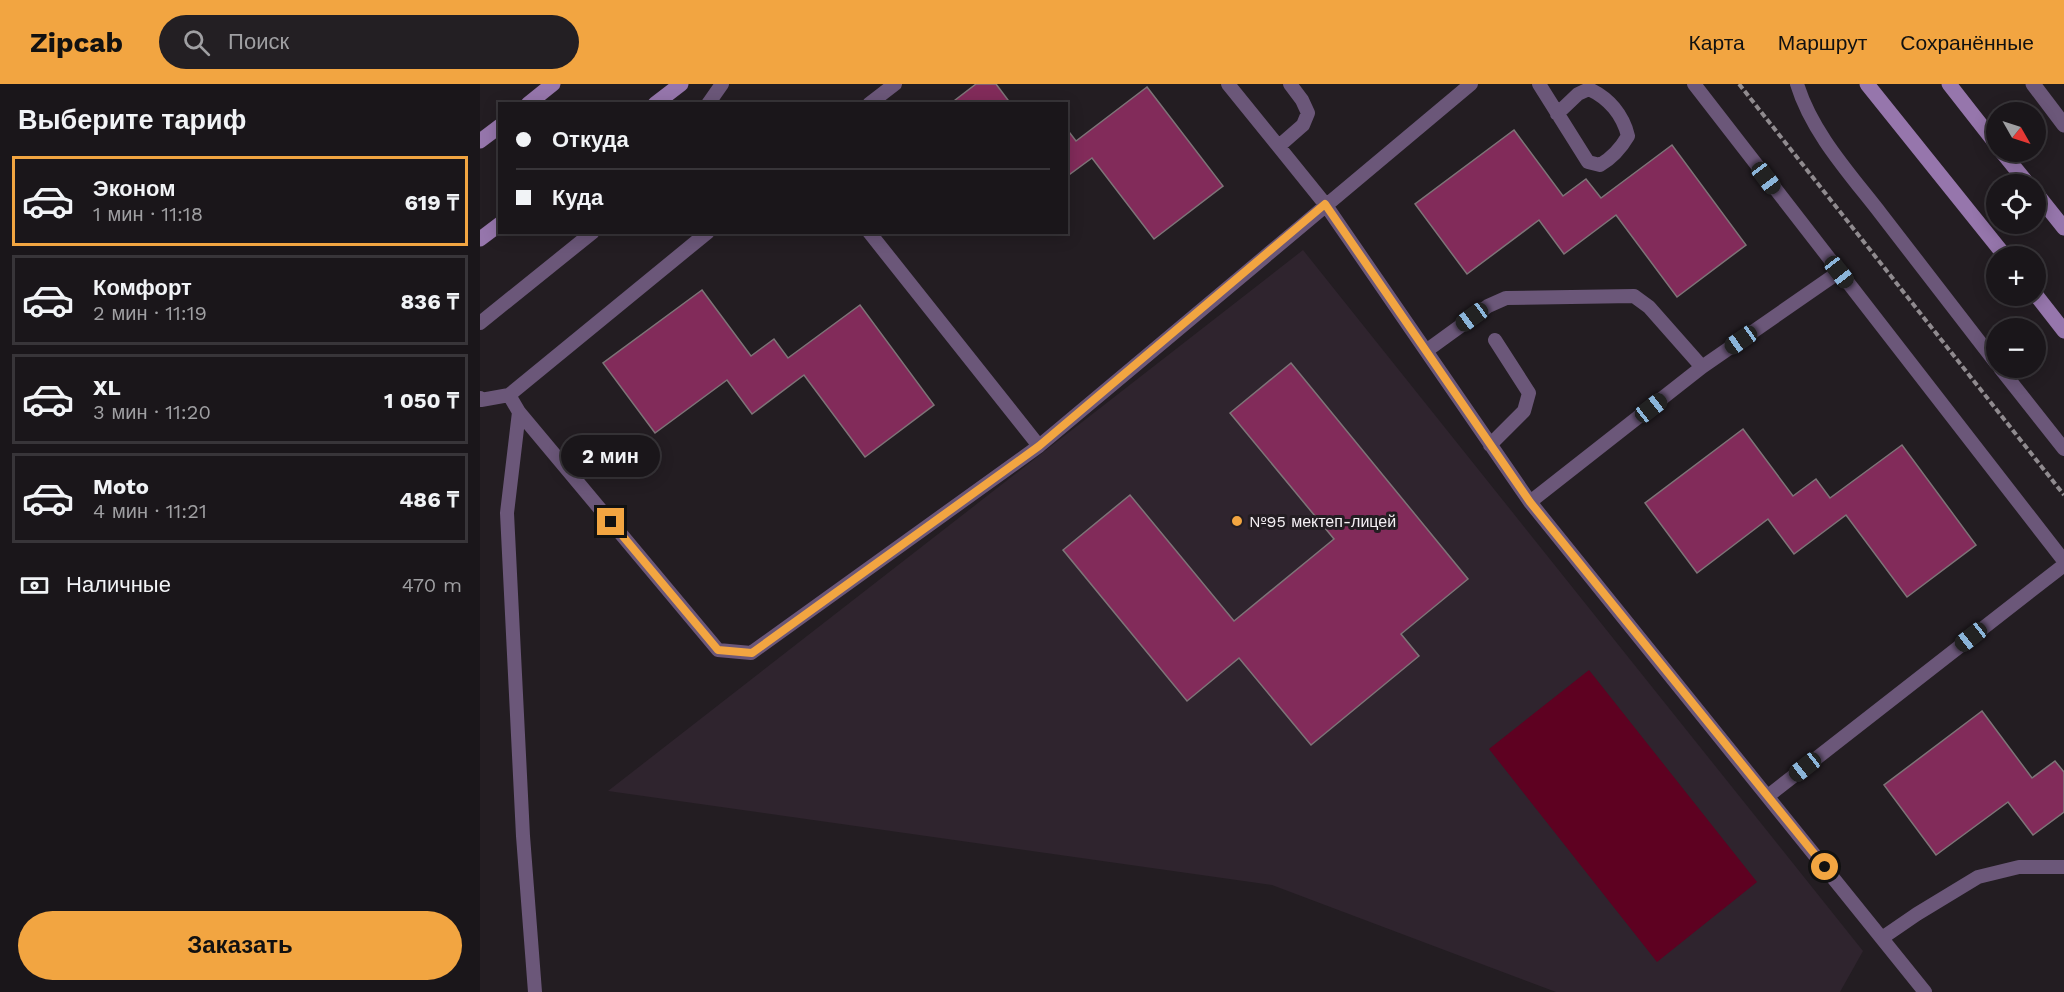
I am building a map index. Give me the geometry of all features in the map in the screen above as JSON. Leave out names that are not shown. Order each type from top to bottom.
[{"type":"main road","points":[[530,102],[553,84]]},
{"type":"main road","points":[[658,102],[681,84]]},
{"type":"main road","points":[[1867,84],[1997,246]]},
{"type":"main road","points":[[1948,84],[1986,132]]},
{"type":"main road","points":[[480,141],[498,128]]},
{"type":"main road","points":[[2010,162],[2020,174]]},
{"type":"main road","points":[[2046,206],[2064,228]]},
{"type":"main road","points":[[480,239],[498,226]]},
{"type":"main road","points":[[2045,306],[2064,330]]},
{"type":"street","points":[[2033,84],[2064,125]]},
{"type":"lane","points":[[709,102],[722,84]]},
{"type":"lane","points":[[872,102],[895,84]]},
{"type":"lane","points":[[1228,84],[1325,204],[1530,502],[1925,992]]},
{"type":"lane","points":[[1279,146],[1303,125],[1308,113],[1290,84]]},
{"type":"lane","points":[[508,395],[519,412],[718,650],[752,653],[1039,446],[1471,84]]},
{"type":"lane","points":[[1539,84],[1557,114],[1588,162],[1600,165],[1608,160],[1628,136],[1625,123],[1610,103],[1589,89],[1578,94],[1557,114]]},
{"type":"lane","points":[[1694,84],[2064,563],[1768,796]]},
{"type":"lane","points":[[1797,84],[1800,95],[1820,132],[1986,350]]},
{"type":"lane","points":[[480,323],[591,234]]},
{"type":"lane","points":[[480,398],[481,400],[508,395],[706,234]]},
{"type":"lane","points":[[871,234],[1039,446]]},
{"type":"lane","points":[[1530,502],[1702,367],[1839,272]]},
{"type":"lane","points":[[1426,351],[1488,306],[1506,298],[1634,296],[1649,307],[1702,367]]},
{"type":"lane","points":[[1490,445],[1524,411],[1529,393],[1495,340]]},
{"type":"lane","points":[[2008,378],[2064,449]]},
{"type":"lane","points":[[519,412],[507,513],[523,836],[535,992]]},
{"type":"lane","points":[[1882,938],[1978,877],[2019,867],[2064,867]]},
{"type":"path","points":[[1739,84],[2064,495]]},
{"type":"shaded area","name":"№95 мектеп-лицей","points":[[1303,250],[1863,951],[1840,992],[1556,992],[1272,885],[608,791]]},
{"type":"shaded area","points":[[1589,670],[1757,882],[1657,962],[1489,749]]},
{"type":"building","points":[[976,84],[996,84],[1010,102],[953,102]]},
{"type":"building","points":[[1147,87],[1223,186],[1154,239],[1092,158],[1068,176],[1068,131],[1076,141]]},
{"type":"building","points":[[1514,130],[1563,196],[1586,179],[1601,198],[1672,145],[1746,245],[1677,297],[1616,215],[1564,254],[1539,220],[1467,274],[1415,204]]},
{"type":"building","points":[[702,290],[751,356],[774,339],[788,358],[860,305],[934,405],[865,457],[804,375],[752,414],[727,380],[655,433],[603,363]]},
{"type":"building","points":[[1291,363],[1468,579],[1401,634],[1419,656],[1311,745],[1239,658],[1187,701],[1063,550],[1130,495],[1234,621],[1334,539],[1230,413]]},
{"type":"building","points":[[1743,429],[1793,496],[1816,479],[1830,498],[1902,445],[1976,545],[1907,597],[1846,515],[1794,554],[1768,519],[1697,573],[1645,503]]},
{"type":"building","points":[[1982,711],[2032,778],[2055,761],[2064,772],[2064,812],[2033,835],[2008,802],[1936,855],[1884,785]]},
{"type":"place","name":"№95 мектеп-лицей","points":[[1237,521]]},
{"type":"route","points":[[611,522],[718,650],[752,653],[1039,446],[1325,204],[1530,502],[1825,867]]}]
